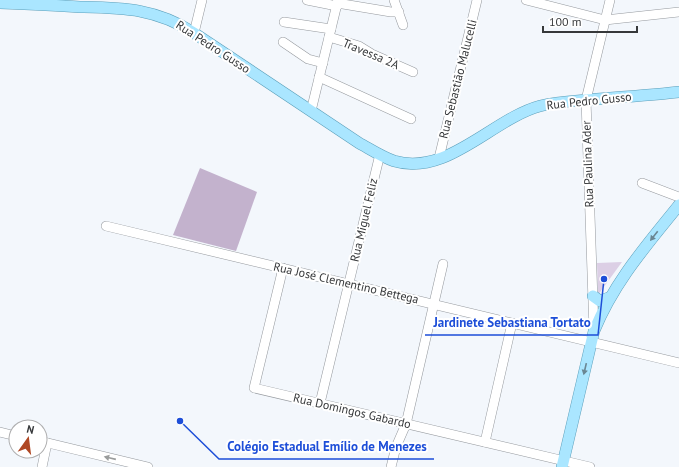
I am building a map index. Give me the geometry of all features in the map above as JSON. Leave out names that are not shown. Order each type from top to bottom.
[{"type":"main road","name":"Rua Pedro Gusso","points":[[0,3],[134,9],[170,19],[194,33],[359,143],[380,154],[439,158],[466,146],[527,110],[552,104],[679,92]]},
{"type":"main road","points":[[563,464],[591,342],[608,298],[624,273],[679,205]]},
{"type":"main road","points":[[593,296],[600,301],[608,298]]},
{"type":"street","points":[[194,33],[202,0]]},
{"type":"street","points":[[394,0],[403,25]]},
{"type":"street","name":"Rua Sebastião Malucelli","points":[[439,158],[477,0]]},
{"type":"street","points":[[526,0],[605,20],[679,12]]},
{"type":"street","name":"Rua Paulina Ader","points":[[594,331],[586,100],[610,0]]},
{"type":"street","points":[[314,1],[399,12]]},
{"type":"street","points":[[311,111],[337,3]]},
{"type":"street","name":"Travessa 2A","points":[[284,22],[330,33],[413,72]]},
{"type":"street","points":[[283,42],[308,59],[323,63]]},
{"type":"street","points":[[319,77],[411,119]]},
{"type":"street","name":"Rua Miguel Feliz","points":[[320,403],[380,154]]},
{"type":"street","points":[[642,183],[679,196]]},
{"type":"street","name":"Rua José Clementino Bettega","points":[[106,226],[679,363]]},
{"type":"street","points":[[392,467],[396,447],[406,424],[443,264]]},
{"type":"street","name":"Rua Domingos Gabardo","points":[[283,268],[254,388],[485,442],[563,464],[590,467]]},
{"type":"street","points":[[485,442],[512,323]]},
{"type":"street","points":[[48,443],[130,465],[148,467]]},
{"type":"shaded area","points":[[200,168],[257,192],[236,251],[173,235]]},
{"type":"shaded area","points":[[622,262],[598,295],[597,263]]},
{"type":"place","name":"Jardinete Sebastiana Tortato","points":[[604,279]]},
{"type":"place","name":"Colégio Estadual Emílio de Menezes","points":[[180,421]]}]
